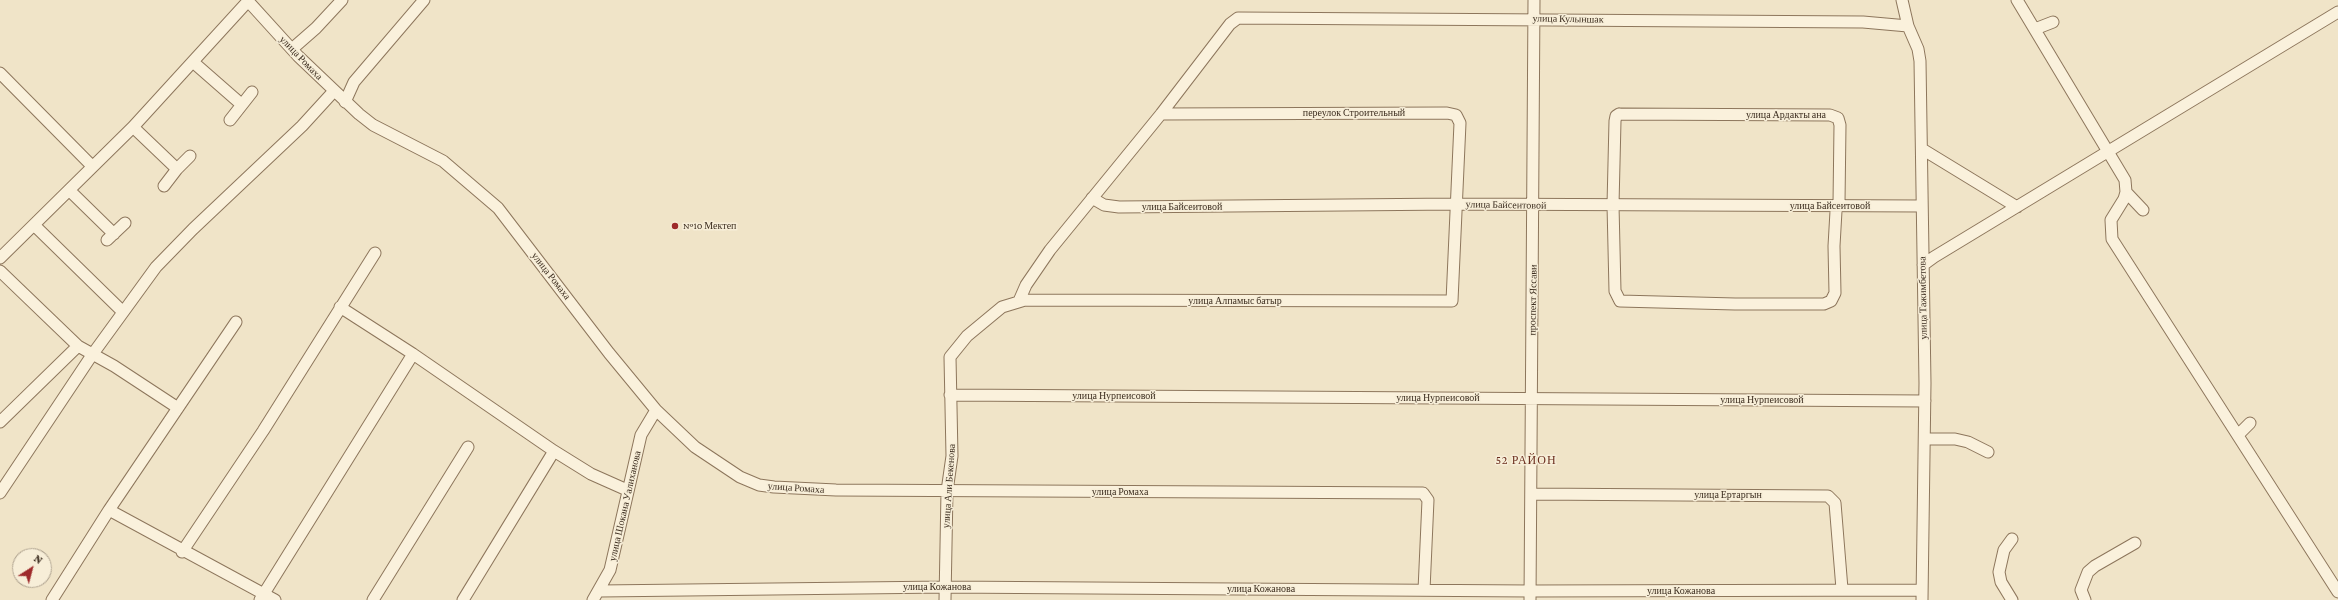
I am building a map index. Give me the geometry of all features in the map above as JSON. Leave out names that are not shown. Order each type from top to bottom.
[{"type":"street","points":[[292,49],[316,28],[342,0]]},
{"type":"street","points":[[345,102],[354,82],[424,0]]},
{"type":"street","name":"проспект Яссави","points":[[1530,596],[1534,205],[1534,0]]},
{"type":"street","name":"улица Тажимбетова","points":[[1902,0],[1908,26],[1914,36],[1920,61],[1925,401],[1922,595]]},
{"type":"street","points":[[2017,0],[2126,180],[2126,192],[2111,220],[2112,239],[2338,592]]},
{"type":"street","points":[[0,258],[133,127],[248,1]]},
{"type":"street","name":"улица Ромаха","points":[[248,1],[292,49],[345,102],[373,125],[443,162],[498,208],[609,353],[656,410],[677,432],[711,459],[740,477],[759,485],[836,490],[947,492],[1422,493],[1428,500],[1424,590]]},
{"type":"street","points":[[1923,265],[2338,12]]},
{"type":"street","name":"улица Кулыншак","points":[[1162,114],[1230,24],[1234,20],[1244,17],[1534,18],[1863,22],[1908,26]]},
{"type":"street","points":[[2035,29],[2052,22]]},
{"type":"street","points":[[193,62],[241,104]]},
{"type":"street","points":[[0,73],[92,166]]},
{"type":"street","points":[[0,493],[92,355],[156,267],[296,131],[334,91]]},
{"type":"street","points":[[230,120],[241,104],[252,92]]},
{"type":"street","name":"переулок Строительный","points":[[1162,114],[1452,113],[1460,120],[1456,204]]},
{"type":"street","points":[[1019,301],[1026,285],[1050,250],[1162,114]]},
{"type":"street","name":"улица Ардакты ана","points":[[1617,115],[1830,115],[1838,118],[1840,124],[1838,207],[1836,211],[1834,246],[1835,293],[1831,302],[1824,304],[1735,304],[1620,301],[1615,291],[1613,205],[1615,121],[1617,115]]},
{"type":"street","points":[[133,127],[177,169]]},
{"type":"street","points":[[1922,149],[2017,207]]},
{"type":"street","points":[[164,186],[177,169],[190,156]]},
{"type":"street","points":[[69,190],[110,237],[125,223]]},
{"type":"street","points":[[2126,192],[2143,210]]},
{"type":"street","name":"улица Байсеитовой","points":[[1092,198],[1104,205],[1119,207],[1456,204],[1838,207],[1922,206]]},
{"type":"street","name":"улица Алпамыс батыр","points":[[950,395],[949,362],[952,353],[967,336],[1002,306],[1019,301],[1452,301],[1456,204]]},
{"type":"street","points":[[34,225],[123,312]]},
{"type":"street","points":[[182,552],[263,431],[375,253]]},
{"type":"street","points":[[0,271],[78,346],[92,355],[108,362],[178,408]]},
{"type":"street","points":[[340,307],[414,354],[554,452],[590,474],[627,490]]},
{"type":"street","points":[[52,600],[109,510],[236,322]]},
{"type":"street","points":[[0,422],[78,346]]},
{"type":"street","points":[[262,597],[414,354]]},
{"type":"street","name":"улица Нурпеисовой","points":[[950,395],[1925,401]]},
{"type":"street","name":"улица Али Бекенова","points":[[945,600],[947,492],[952,456],[950,395]]},
{"type":"street","name":"улица Шокана Уалиханова","points":[[592,600],[600,590],[614,560],[627,490],[641,435],[656,410]]},
{"type":"street","points":[[2238,435],[2250,423]]},
{"type":"street","points":[[1925,439],[1954,439],[1974,444],[1988,452]]},
{"type":"street","points":[[373,600],[468,447]]},
{"type":"street","points":[[463,600],[554,452]]},
{"type":"street","name":"улица Ертаргын","points":[[1531,494],[1828,496],[1835,503],[1842,589]]},
{"type":"street","points":[[109,510],[262,597],[275,600]]},
{"type":"street","points":[[2012,539],[2004,550],[1999,572],[2001,582],[2012,600]]},
{"type":"street","points":[[2085,600],[2081,590],[2082,582],[2088,572],[2095,566],[2136,543]]},
{"type":"street","name":"улица Кожанова","points":[[600,590],[945,587],[1424,590],[1530,596],[1842,589],[1922,595]]},
{"type":"place","name":"№10 Мектеп","points":[[675,226]]},
{"type":"district","name":"52 РАЙОН","points":[[1526,460]]}]
